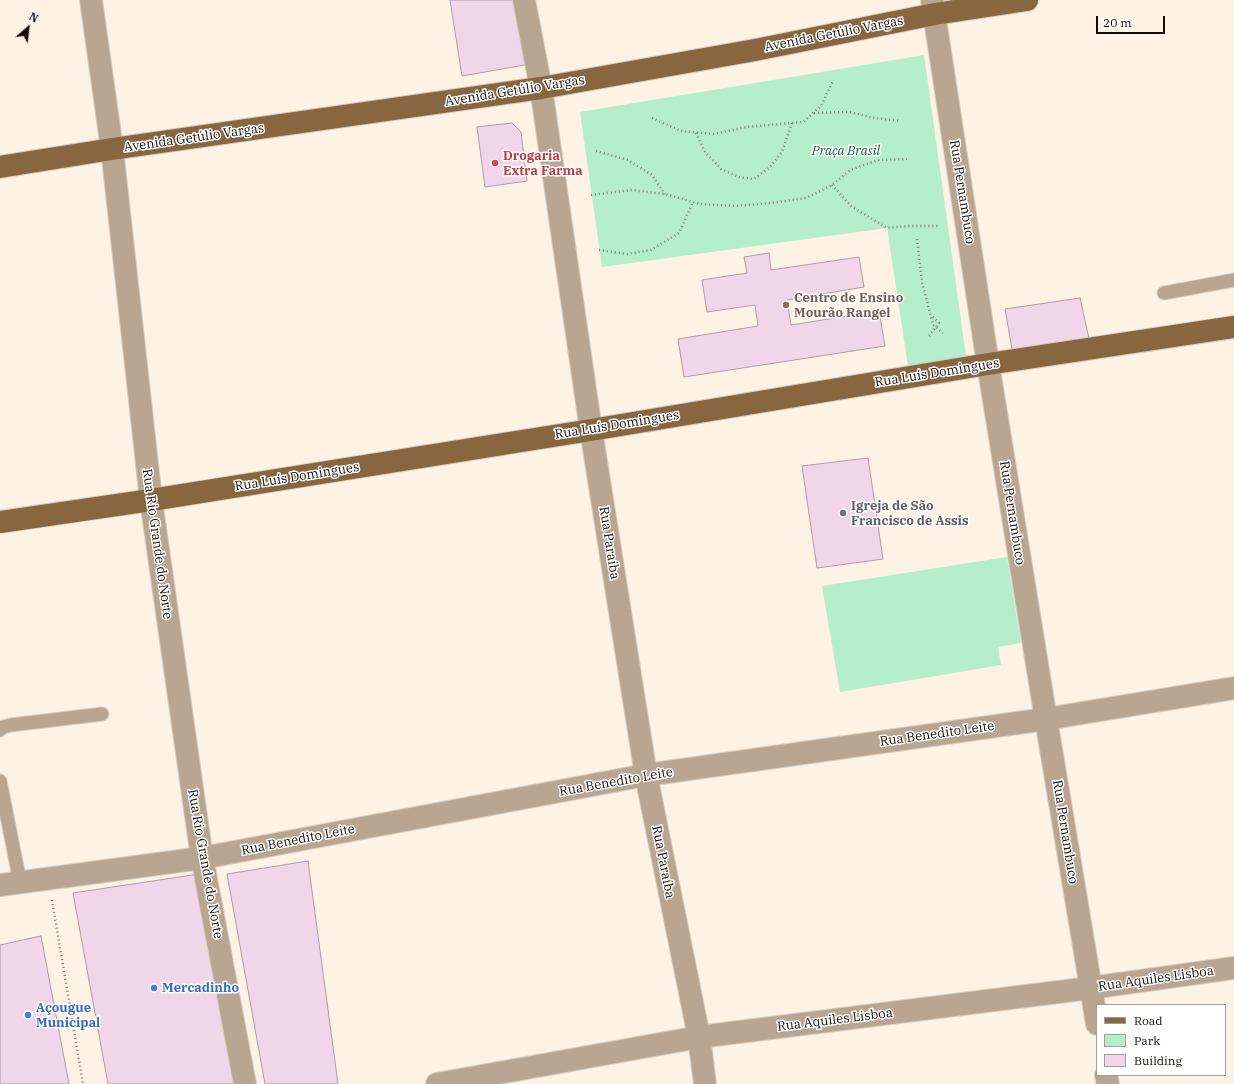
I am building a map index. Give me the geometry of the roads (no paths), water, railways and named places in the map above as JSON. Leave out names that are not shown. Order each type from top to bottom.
[{"type":"main road","name":"Avenida Getúlio Vargas","points":[[0,167],[112,149],[540,88],[755,50],[934,7],[1027,0]]},
{"type":"main road","name":"Rua Luís Domingues","points":[[0,522],[151,500],[591,430],[988,364],[1234,327]]},
{"type":"street","name":"Rua Rio Grande do Norte","points":[[91,0],[112,149],[151,500],[202,858],[245,1084]]},
{"type":"street","name":"Rua Paraíba","points":[[524,0],[540,88],[591,430],[646,775],[698,1037],[705,1084]]},
{"type":"street","name":"Rua Pernambuco","points":[[934,7],[988,364],[1096,1019]]},
{"type":"street","name":"Rua Benedito Leite","points":[[10,884],[202,858],[646,775],[1046,719],[1234,688]]},
{"type":"street","name":"Rua Aquiles Lisboa","points":[[437,1084],[698,1037],[1090,988],[1234,968]]},
{"type":"lane","points":[[1164,293],[1234,280]]},
{"type":"lane","points":[[0,730],[3,727],[12,724],[102,714]]},
{"type":"lane","points":[[0,781],[10,884]]},
{"type":"place","name":"Drogaria Extra Farma","points":[[495,163]]},
{"type":"place","name":"Centro de Ensino Mourão Rangel","points":[[786,305]]},
{"type":"place","name":"Igreja de São Francisco de Assis","points":[[843,513]]},
{"type":"place","name":"Mercadinho","points":[[154,988]]},
{"type":"place","name":"Açougue Municipal","points":[[28,1015]]},
{"type":"park label","name":"Praça Brasil","points":[[846,151]]}]
